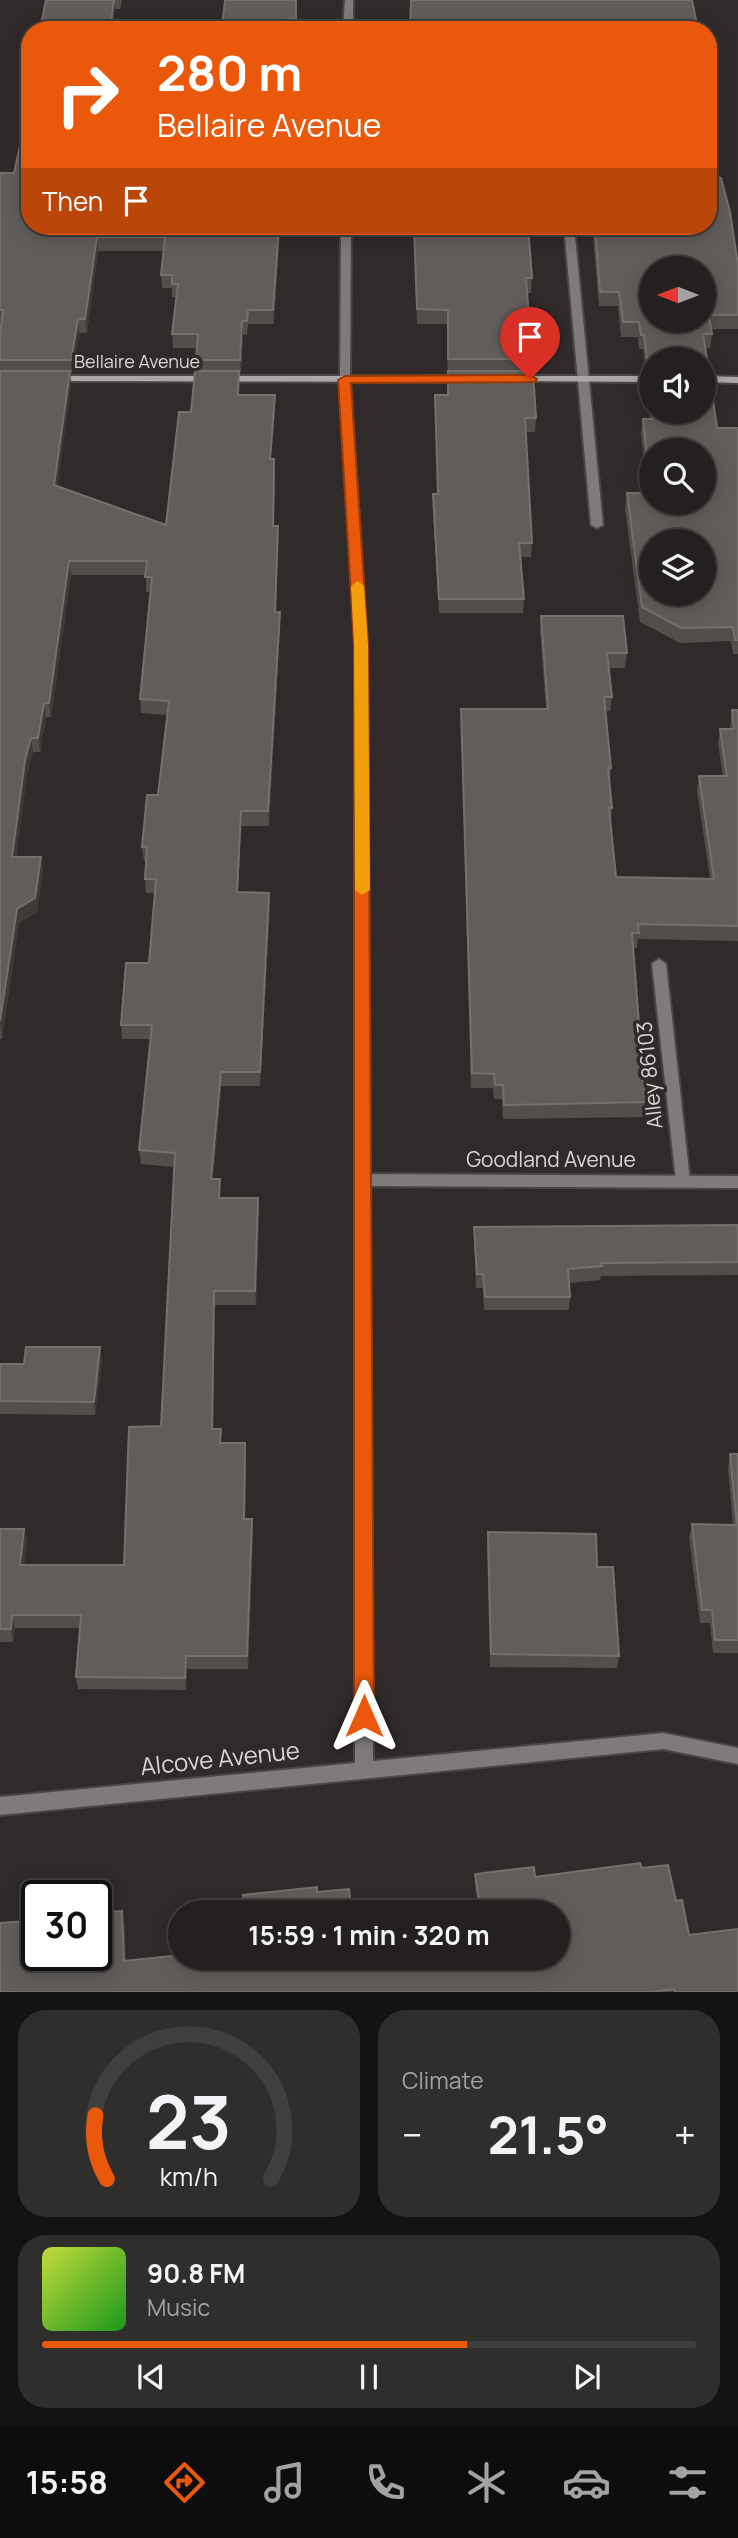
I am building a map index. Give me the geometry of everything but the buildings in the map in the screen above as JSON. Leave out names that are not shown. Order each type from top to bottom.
[{"type":"street","points":[[348,21],[349,0]]},
{"type":"street","points":[[346,235],[345,380],[361,644],[364,1769]]},
{"type":"street","points":[[570,235],[597,525]]},
{"type":"street","name":"Bellaire Avenue","points":[[41,379],[477,379]]},
{"type":"street","points":[[504,379],[639,379]]},
{"type":"street","points":[[716,379],[738,380]]},
{"type":"street","name":"Alley 86103","points":[[659,964],[683,1181]]},
{"type":"street","name":"Goodland Avenue","points":[[364,1180],[738,1182]]},
{"type":"street","name":"Alcove Avenue","points":[[0,1806],[663,1741],[737,1756]]},
{"type":"slow traffic","points":[[358,586],[361,644],[362,890]]},
{"type":"route","points":[[364,1716],[361,644],[345,380],[530,379]]}]
